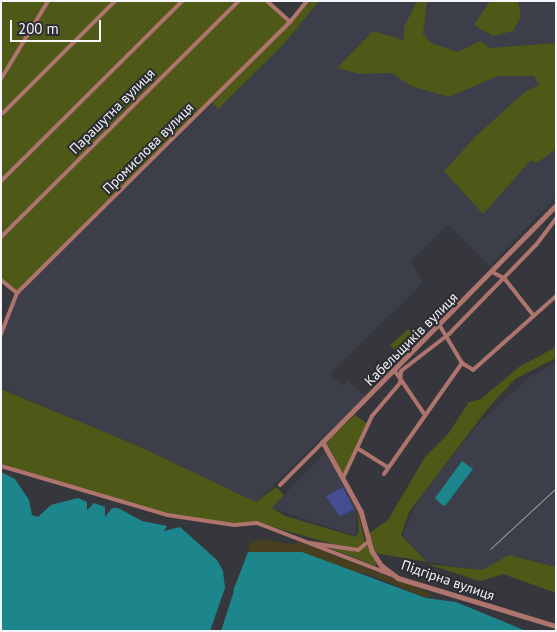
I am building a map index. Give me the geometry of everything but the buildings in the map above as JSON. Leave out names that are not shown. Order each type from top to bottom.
[{"type":"street","points":[[1,79],[48,1]]},
{"type":"street","points":[[3,112],[115,1]]},
{"type":"street","points":[[1,181],[182,1]]},
{"type":"street","name":"Парашутна вулиця","points":[[1,237],[239,1]]},
{"type":"street","points":[[267,1],[290,22]]},
{"type":"street","name":"Промислова вулиця","points":[[17,294],[290,22],[307,1]]},
{"type":"street","name":"Кабельщиків вулиця","points":[[280,485],[494,272],[556,206]]},
{"type":"street","name":"Кабельщиків вулиця","points":[[343,478],[379,406],[400,383],[401,371],[449,334],[504,278],[556,218]]},
{"type":"street","points":[[494,272],[504,278],[534,316]]},
{"type":"street","points":[[1,280],[17,294],[1,334]]},
{"type":"street","points":[[440,326],[449,334],[462,363],[473,370],[556,296]]},
{"type":"street","points":[[384,474],[387,467],[462,363]]},
{"type":"street","points":[[395,371],[400,383],[414,396],[425,415]]},
{"type":"street","name":"Підгірна вулиця","points":[[323,442],[361,511],[368,541],[381,565],[398,578],[556,626]]},
{"type":"street","points":[[357,448],[387,467]]},
{"type":"street","points":[[1,466],[168,515],[234,525],[257,523],[398,578]]},
{"type":"street","points":[[305,542],[358,550],[368,541]]},
{"type":"shaded area","points":[[319,1],[556,1],[556,197],[490,266],[448,225],[411,261],[423,283],[330,373],[342,386],[348,381],[365,397],[256,502],[136,445],[1,388],[1,339],[19,294],[212,103],[218,108],[284,44]]},
{"type":"shaded area","points":[[556,363],[556,567],[509,555],[482,570],[427,562],[402,535],[422,493],[480,422],[531,376]]},
{"type":"shaded area","points":[[325,452],[356,509],[356,536],[272,508]]},
{"type":"green space","points":[[1,1],[266,1],[288,22],[16,293],[1,280]]},
{"type":"green space","points":[[309,1],[319,1],[284,44],[218,109],[212,103]]},
{"type":"green space","points":[[417,1],[427,1],[423,34],[431,43],[458,52],[480,41],[490,48],[556,43],[556,149],[537,163],[531,160],[483,214],[444,171],[477,135],[526,91],[539,85],[534,76],[498,76],[449,97],[411,86],[392,73],[359,74],[337,68],[373,31],[404,40],[404,27]]},
{"type":"green space","points":[[490,1],[518,1],[521,17],[513,31],[493,36],[474,25]]},
{"type":"green space","points":[[408,329],[417,339],[399,355],[390,345]]},
{"type":"green space","points":[[556,347],[556,358],[515,379],[489,407],[409,512],[401,535],[427,562],[376,553],[368,534],[388,520],[425,457],[448,434],[469,402],[481,399],[519,367]]},
{"type":"green space","points":[[1,389],[136,445],[256,502],[276,487],[284,495],[272,508],[285,516],[356,537],[359,531],[357,509],[365,542],[358,549],[343,547],[256,522],[235,524],[167,514],[1,464]]},
{"type":"green space","points":[[355,415],[368,424],[343,474],[326,441]]},
{"type":"green space","points":[[321,545],[357,552],[368,545],[377,563],[376,566]]},
{"type":"green space","points":[[509,555],[556,567],[556,593],[503,574],[480,581],[427,564],[482,570]]},
{"type":"sand","points":[[263,539],[295,545],[297,541],[431,593],[426,598],[368,574],[248,552],[250,543]]},
{"type":"water","points":[[462,461],[473,469],[445,506],[435,498]]},
{"type":"water","points":[[1,472],[15,479],[29,500],[32,515],[38,517],[51,505],[78,498],[87,502],[87,510],[94,503],[105,507],[105,517],[112,508],[118,508],[142,521],[167,526],[164,531],[180,527],[217,560],[223,571],[225,588],[233,591],[248,552],[302,552],[426,598],[456,602],[526,631],[1,631]]},
{"type":"pier","points":[[225,588],[234,591],[221,631],[210,631]]},
{"type":"railway","points":[[490,549],[556,488]]}]
